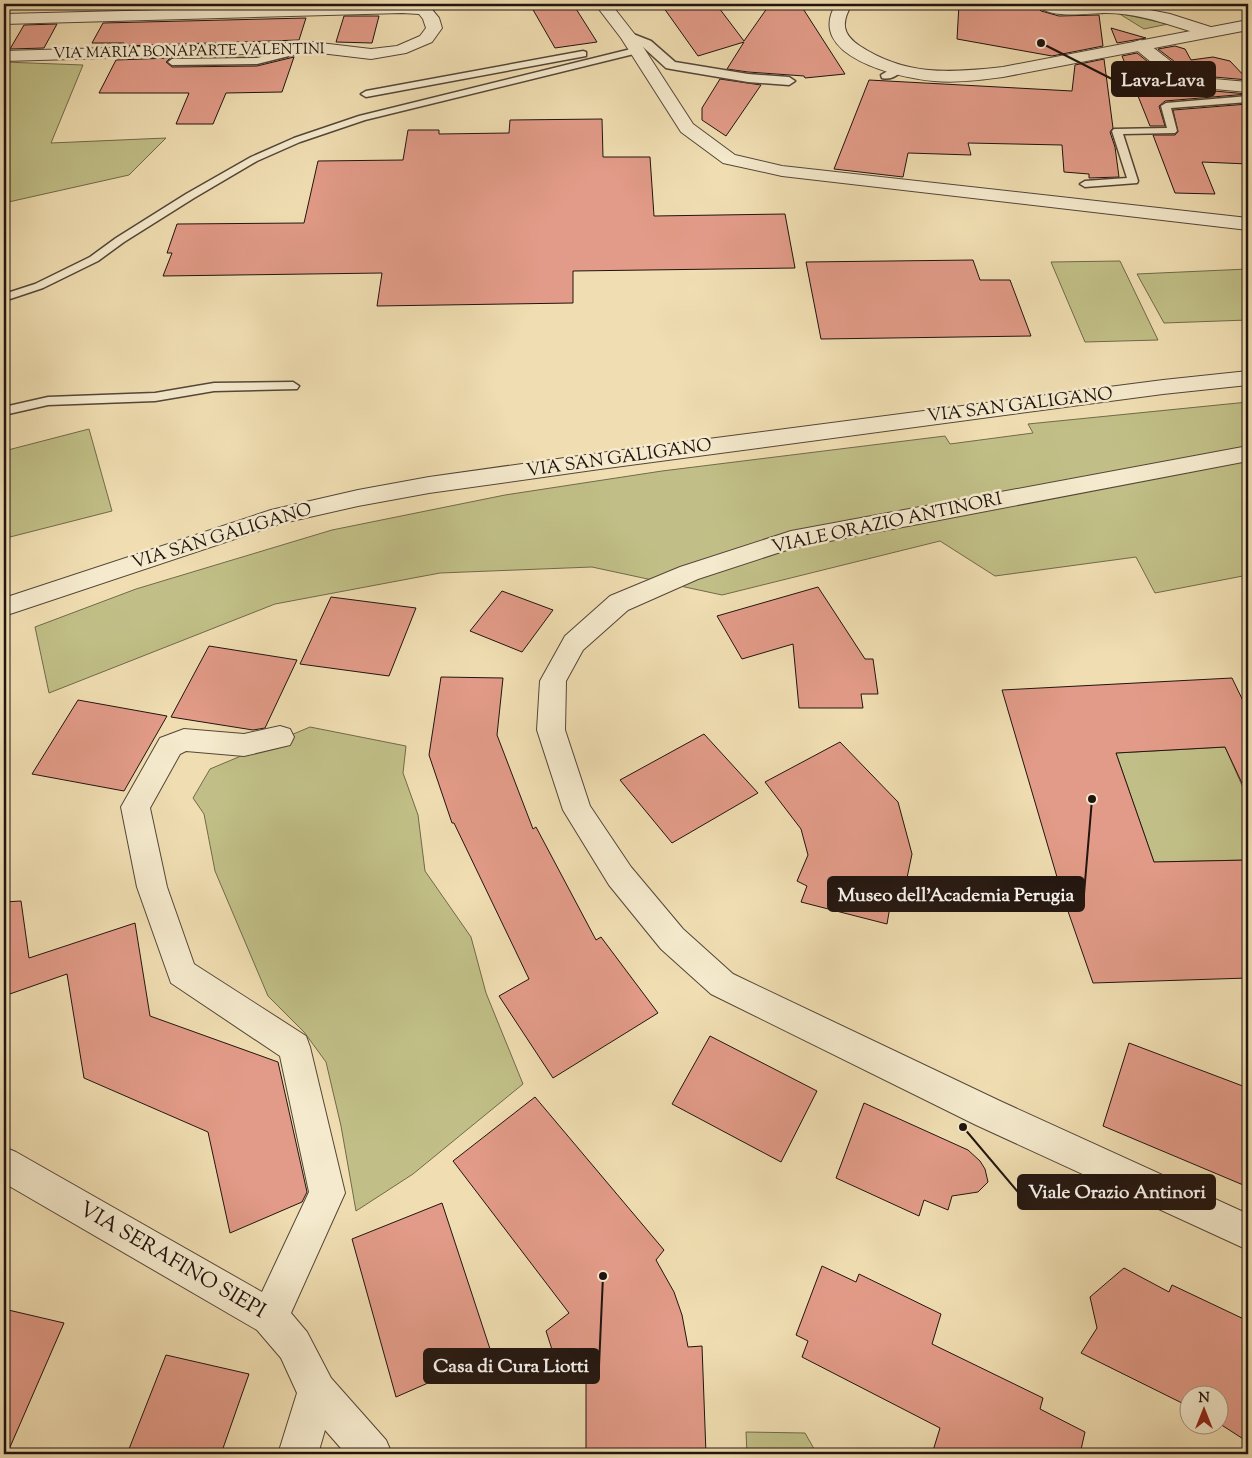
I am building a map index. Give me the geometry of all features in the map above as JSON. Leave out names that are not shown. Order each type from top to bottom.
[{"type":"street","points":[[603,4],[632,44],[687,128],[729,159],[782,171],[1248,224]]},
{"type":"street","points":[[844,4],[838,12],[836,28],[843,41],[856,52],[891,73],[938,76],[991,74],[1248,24]]},
{"type":"street","points":[[1044,4],[1067,10],[1107,8],[1162,15],[1210,32]]},
{"type":"street","name":"VIA MARIA BONAPARTE VALENTINI","points":[[4,19],[402,8],[424,10],[431,18],[434,28],[426,39],[400,50],[371,54],[312,47],[4,56]]},
{"type":"street","points":[[632,44],[647,44],[671,65],[748,78],[789,81]]},
{"type":"street","points":[[1140,45],[1186,82],[1248,87]]},
{"type":"street","name":"VIA SAN GALIGANO","points":[[4,607],[279,516],[358,498],[429,485],[600,461],[1248,378]]},
{"type":"street","name":"VIALE ORAZIO ANTINORI","points":[[1248,453],[791,540],[689,574],[619,603],[574,643],[553,681],[551,730],[577,810],[620,876],[672,939],[722,984],[988,1113],[1248,1232]]},
{"type":"street","points":[[270,1317],[327,1193],[294,1047],[182,973],[152,887],[135,807],[170,746],[184,740],[244,745],[280,736]]},
{"type":"street","name":"VIA SERAFINO SIEPI","points":[[4,1164],[270,1317],[294,1345],[317,1392],[372,1454]]},
{"type":"street","points":[[298,1454],[317,1392]]},
{"type":"lane","points":[[366,94],[632,44]]},
{"type":"lane","points":[[4,298],[39,286],[94,259],[120,240],[198,191],[254,159],[297,140],[362,118],[632,44]]},
{"type":"lane","points":[[172,62],[257,61],[312,47]]},
{"type":"lane","points":[[1085,184],[1133,181],[1117,131],[1172,131],[1166,106],[1248,98]]},
{"type":"lane","points":[[4,411],[48,401],[155,397],[214,387],[293,386]]},
{"type":"shaded area","points":[[1118,13],[1168,24],[1144,29]]},
{"type":"shaded area","points":[[4,62],[83,65],[51,143],[166,138],[129,175],[4,203]]},
{"type":"shaded area","points":[[1120,261],[1158,340],[1085,342],[1051,262]]},
{"type":"shaded area","points":[[1248,269],[1248,320],[1164,323],[1137,274]]},
{"type":"shaded area","points":[[1248,402],[1248,575],[1155,593],[1136,557],[995,576],[940,541],[722,595],[592,567],[440,573],[275,604],[49,693],[35,627],[136,589],[332,530],[505,495],[662,471],[945,436],[950,444],[1033,433],[1028,424]]},
{"type":"shaded area","points":[[89,429],[112,511],[10,537],[4,506],[4,451]]},
{"type":"shaded area","points":[[310,727],[406,746],[403,773],[418,815],[425,871],[471,937],[486,993],[523,1084],[413,1174],[356,1211],[341,1126],[326,1062],[304,1032],[268,996],[215,871],[204,814],[193,798],[210,769]]},
{"type":"shaded area","points":[[1225,747],[1248,799],[1248,860],[1154,862],[1116,753]]},
{"type":"shaded area","points":[[746,1432],[805,1433],[817,1454],[747,1454]]},
{"type":"building","points":[[114,4],[152,4],[150,9],[111,9]]},
{"type":"building","points":[[573,4],[597,42],[555,48],[532,8]]},
{"type":"building","points":[[661,4],[716,4],[744,41],[770,4],[800,4],[845,74],[805,78],[804,76],[727,69],[744,42],[698,56]]},
{"type":"building","points":[[959,4],[1034,4],[1041,11],[1059,16],[1099,15],[1103,46],[1052,56],[957,39]]},
{"type":"building","points":[[344,16],[379,16],[372,43],[336,42]]},
{"type":"building","points":[[306,18],[299,40],[123,46],[124,43],[92,43],[103,23]]},
{"type":"building","points":[[57,24],[44,48],[10,49],[24,25]]},
{"type":"building","points":[[1111,28],[1146,38],[1117,43]]},
{"type":"building","points":[[1175,46],[1185,49],[1191,60],[1213,57],[1230,61],[1248,80],[1192,75],[1158,49]]},
{"type":"building","points":[[1137,53],[1180,88],[1248,94],[1165,101],[1159,106],[1165,126],[1150,126],[1122,56]]},
{"type":"building","points":[[294,57],[282,92],[226,93],[213,124],[176,124],[189,93],[99,93],[116,60],[170,58],[166,62],[172,67],[257,66]]},
{"type":"building","points":[[1104,59],[1113,128],[1110,132],[1115,147],[1119,177],[1089,178],[1089,174],[1064,172],[1062,145],[968,143],[971,155],[908,153],[903,177],[834,169],[869,80],[1072,91],[1075,65]]},
{"type":"building","points":[[720,79],[761,85],[726,136],[702,120],[702,108]]},
{"type":"building","points":[[1248,104],[1248,164],[1202,162],[1215,194],[1175,193],[1153,135],[1175,135],[1178,132],[1173,110]]},
{"type":"building","points":[[602,119],[603,157],[650,157],[654,216],[785,214],[795,268],[573,271],[573,303],[377,306],[382,273],[163,276],[172,253],[167,253],[177,224],[304,223],[318,161],[403,160],[408,130],[439,130],[439,134],[509,133],[510,120]]},
{"type":"building","points":[[973,260],[980,280],[1010,280],[1031,336],[821,339],[806,262]]},
{"type":"building","points":[[818,587],[865,659],[873,659],[878,694],[861,694],[863,708],[799,708],[793,644],[742,659],[717,616]]},
{"type":"building","points":[[502,591],[553,610],[522,652],[470,631]]},
{"type":"building","points":[[331,597],[416,608],[389,676],[300,664]]},
{"type":"building","points":[[209,646],[297,660],[265,728],[253,730],[171,717]]},
{"type":"building","points":[[441,677],[503,678],[497,735],[533,829],[536,827],[596,940],[601,937],[658,1013],[553,1078],[499,996],[529,979],[454,823],[452,823],[429,755]]},
{"type":"building","points":[[1232,678],[1248,711],[1248,796],[1225,747],[1116,753],[1154,862],[1248,860],[1248,978],[1093,983],[1062,894],[1002,690]]},
{"type":"building","points":[[78,700],[167,716],[124,791],[32,774]]},
{"type":"building","points":[[704,734],[758,793],[672,843],[620,780]]},
{"type":"building","points":[[840,742],[898,802],[912,854],[903,897],[892,895],[887,924],[801,902],[807,886],[797,881],[808,855],[801,829],[765,782]]},
{"type":"building","points":[[21,901],[29,958],[135,923],[150,1016],[278,1062],[307,1192],[302,1202],[230,1233],[208,1132],[84,1078],[67,974],[4,996],[4,902]]},
{"type":"building","points":[[710,1036],[817,1091],[781,1162],[672,1104]]},
{"type":"building","points":[[1129,1043],[1248,1088],[1248,1187],[1103,1126]]},
{"type":"building","points":[[535,1097],[664,1250],[656,1260],[674,1292],[682,1315],[688,1347],[702,1346],[706,1454],[586,1454],[586,1365],[557,1365],[546,1331],[569,1313],[453,1161]]},
{"type":"building","points":[[864,1103],[968,1150],[980,1161],[985,1169],[988,1182],[978,1192],[952,1196],[948,1210],[924,1200],[919,1216],[836,1178]]},
{"type":"building","points":[[442,1203],[492,1355],[396,1397],[352,1239]]},
{"type":"building","points":[[822,1266],[856,1282],[859,1274],[941,1314],[932,1344],[1043,1398],[1040,1409],[1085,1432],[1080,1454],[932,1454],[940,1428],[802,1357],[808,1341],[796,1335]]},
{"type":"building","points":[[1124,1268],[1169,1292],[1172,1285],[1248,1321],[1248,1442],[1230,1430],[1230,1386],[1180,1386],[1180,1402],[1081,1353],[1097,1328],[1090,1297]]},
{"type":"building","points":[[4,1309],[64,1323],[7,1454],[4,1454]]},
{"type":"building","points":[[166,1355],[249,1374],[221,1454],[127,1454]]},
{"type":"place","name":"Lava-Lava","points":[[1041,43]]},
{"type":"place","name":"Museo dell'Academia Perugia","points":[[1092,799]]},
{"type":"place","name":"Viale Orazio Antinori","points":[[963,1127]]},
{"type":"place","name":"Casa di Cura Liotti","points":[[603,1276]]}]
